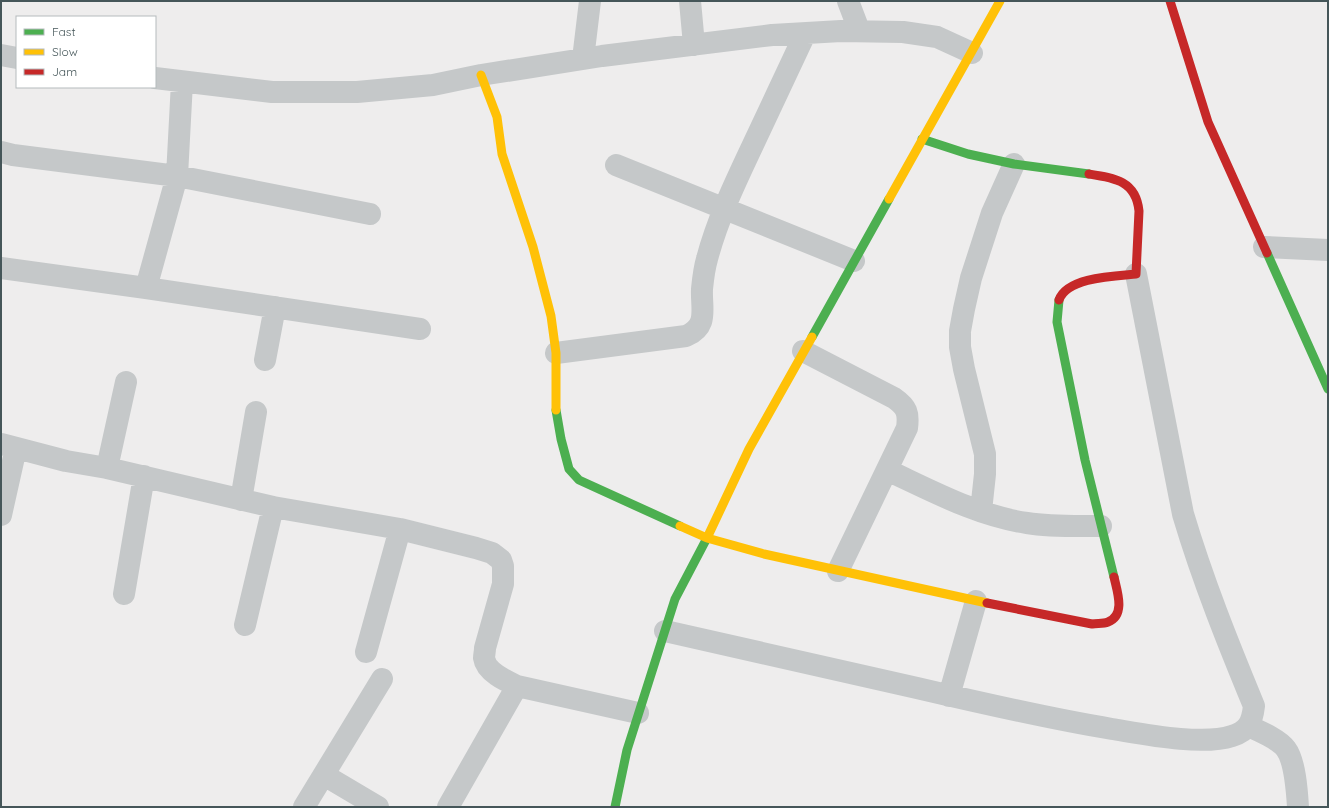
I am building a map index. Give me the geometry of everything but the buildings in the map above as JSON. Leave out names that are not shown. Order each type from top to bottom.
[{"type":"street","points":[[582,59],[590,1]]},
{"type":"street","points":[[690,1],[694,45]]},
{"type":"street","points":[[848,1],[859,30]]},
{"type":"street","points":[[615,807],[638,712],[675,599],[707,538],[749,449],[1000,1]]},
{"type":"street","points":[[1170,1],[1208,122],[1328,389]]},
{"type":"street","points":[[156,78],[272,92],[357,92],[433,85],[582,59],[772,35],[859,30],[903,32],[936,37],[972,53]]},
{"type":"street","points":[[556,353],[686,336],[694,332],[701,323],[704,272],[724,208],[805,34]]},
{"type":"street","points":[[1,55],[16,58]]},
{"type":"street","points":[[481,76],[497,117],[502,154],[533,247],[551,316],[556,353],[556,408],[561,440],[569,469],[579,480],[707,538],[764,554],[1027,612],[1092,624],[1108,622],[1116,616],[1119,608],[1118,595],[1085,460],[1058,330],[1057,308],[1061,293],[1076,283],[1136,274]]},
{"type":"street","points":[[146,288],[177,176],[182,82]]},
{"type":"street","points":[[665,631],[1062,721],[1141,734],[1194,740],[1212,740],[1231,736],[1244,731],[1253,717],[1254,706],[1220,624],[1183,514],[1136,274],[1139,211],[1138,201],[1134,192],[1123,182],[1111,179],[1094,175],[1014,164],[968,154],[922,139]]},
{"type":"street","points":[[1,152],[13,155],[177,176],[370,214]]},
{"type":"street","points":[[981,511],[985,474],[985,454],[964,369],[960,347],[960,331],[971,278],[992,213],[1014,164]]},
{"type":"street","points":[[616,165],[854,261]]},
{"type":"street","points":[[1264,247],[1328,250]]},
{"type":"street","points":[[1,268],[420,329]]},
{"type":"street","points":[[265,360],[274,307]]},
{"type":"street","points":[[803,351],[894,398],[902,403],[907,411],[907,428],[838,571]]},
{"type":"street","points":[[107,468],[126,382]]},
{"type":"street","points":[[241,500],[256,412]]},
{"type":"street","points":[[1,516],[8,446],[66,461],[144,476],[273,507],[400,529],[476,548],[492,553],[501,560],[503,566],[503,584],[485,648],[484,659],[487,666],[505,680],[517,686],[638,712]]},
{"type":"street","points":[[887,470],[943,496],[981,511],[1026,523],[1050,526],[1101,526]]},
{"type":"street","points":[[124,594],[144,476]]},
{"type":"street","points":[[245,625],[273,507]]},
{"type":"street","points":[[366,652],[400,529]]},
{"type":"street","points":[[950,696],[976,601]]},
{"type":"street","points":[[304,807],[382,679]]},
{"type":"street","points":[[448,807],[517,686]]},
{"type":"street","points":[[1248,726],[1270,736],[1286,748],[1292,762],[1298,807]]},
{"type":"street","points":[[324,775],[378,807]]},
{"type":"traffic: fast","points":[[922,139],[968,154],[1014,164],[1089,174]]},
{"type":"traffic: fast","points":[[812,337],[889,199]]},
{"type":"traffic: fast","points":[[1267,253],[1328,389]]},
{"type":"traffic: fast","points":[[1059,300],[1057,322],[1085,460],[1114,577]]},
{"type":"traffic: fast","points":[[556,410],[561,439],[569,469],[579,480],[680,526]]},
{"type":"traffic: fast","points":[[615,807],[627,750],[675,599],[707,538]]},
{"type":"traffic: slow","points":[[889,199],[1000,1]]},
{"type":"traffic: slow","points":[[481,75],[497,117],[502,154],[533,247],[551,316],[556,353],[556,410]]},
{"type":"traffic: slow","points":[[707,538],[749,449],[812,337]]},
{"type":"traffic: slow","points":[[680,526],[707,538],[764,554],[987,603]]},
{"type":"traffic: jam","points":[[1170,1],[1208,122],[1267,253]]},
{"type":"traffic: jam","points":[[1059,300],[1064,292],[1081,282],[1105,277],[1136,274],[1139,211],[1134,193],[1123,183],[1107,177],[1089,174]]},
{"type":"traffic: jam","points":[[987,603],[1092,624],[1106,623],[1114,619],[1119,608],[1114,577]]}]
